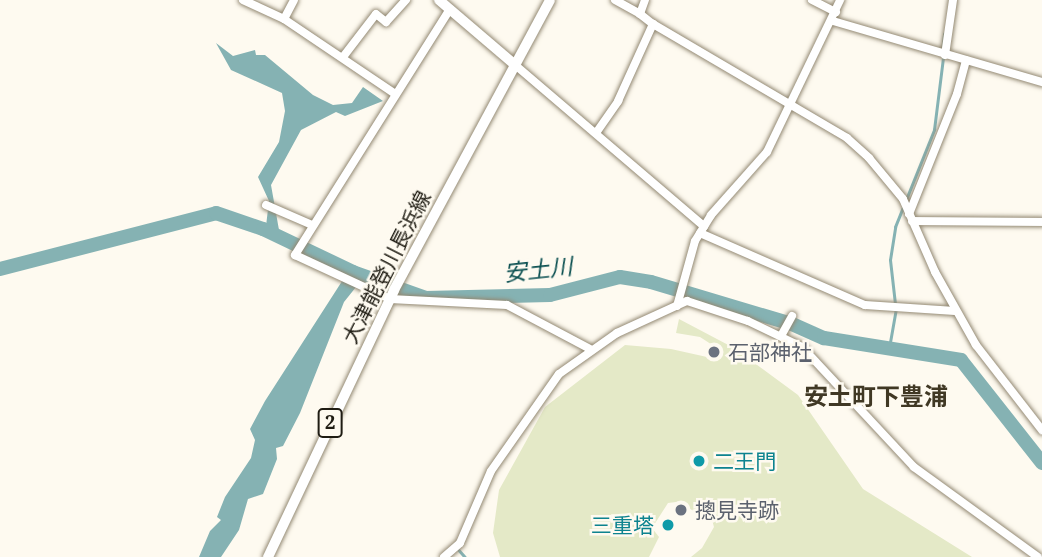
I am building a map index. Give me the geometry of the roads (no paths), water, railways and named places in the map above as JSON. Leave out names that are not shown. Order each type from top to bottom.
[{"type":"main road","points":[[439,0],[514,64]]},
{"type":"main road","name":"大津能登川長浜線","points":[[268,557],[394,290],[550,0]]},
{"type":"street","points":[[243,0],[284,19],[395,94]]},
{"type":"street","points":[[284,19],[294,0]]},
{"type":"street","points":[[343,57],[376,14],[386,22],[406,0]]},
{"type":"street","points":[[615,0],[847,138],[903,200],[955,311],[1042,430]]},
{"type":"street","points":[[640,15],[645,0]]},
{"type":"street","points":[[812,0],[836,12]]},
{"type":"street","points":[[677,303],[702,230],[767,152],[833,21],[840,0]]},
{"type":"street","points":[[945,55],[953,0]]},
{"type":"street","points":[[450,9],[295,255],[364,286],[507,305],[590,349]]},
{"type":"street","points":[[833,21],[1042,82]]},
{"type":"street","points":[[596,133],[618,101],[653,24]]},
{"type":"street","points":[[909,214],[957,94],[966,61]]},
{"type":"street","points":[[514,64],[596,133],[702,230],[865,306],[955,311]]},
{"type":"street","points":[[266,205],[312,225]]},
{"type":"street","points":[[909,214],[1042,222]]},
{"type":"street","points":[[444,557],[460,543],[491,471],[542,393],[590,349],[677,303],[687,302],[784,332],[816,357],[914,467],[1038,557]]},
{"type":"street","points":[[784,332],[792,316]]},
{"type":"water","points":[[216,43],[233,56],[255,50],[256,55],[265,55],[313,95],[333,105],[352,103],[363,87],[383,101],[345,116],[336,112],[301,130],[271,185],[279,230],[266,226],[269,201],[258,177],[279,142],[285,111],[282,93],[231,70]]},
{"type":"water","points":[[346,275],[360,282],[344,302],[300,413],[283,446],[276,448],[277,459],[263,494],[248,499],[239,530],[221,557],[199,557],[210,531],[221,520],[217,517],[225,497],[251,458],[255,440],[250,429]]},
{"type":"waterway","points":[[942,51],[944,34]]},
{"type":"waterway","points":[[895,304],[890,260],[895,227],[934,130],[943,58]]},
{"type":"waterway","name":"安土川","points":[[0,269],[216,213],[263,229],[353,272],[426,298],[550,295],[620,277],[651,282],[792,324],[824,338],[961,360],[1042,463]]},
{"type":"waterway","points":[[889,348],[896,310]]},
{"type":"waterway","points":[[459,550],[465,557]]},
{"type":"place","name":"石部神社","points":[[714,352]]},
{"type":"place","name":"二王門","points":[[699,461]]},
{"type":"place","name":"摠見寺跡","points":[[681,510]]},
{"type":"place","name":"三重塔","points":[[668,525]]},
{"type":"district","name":"安土町下豊浦","points":[[876,396]]}]
